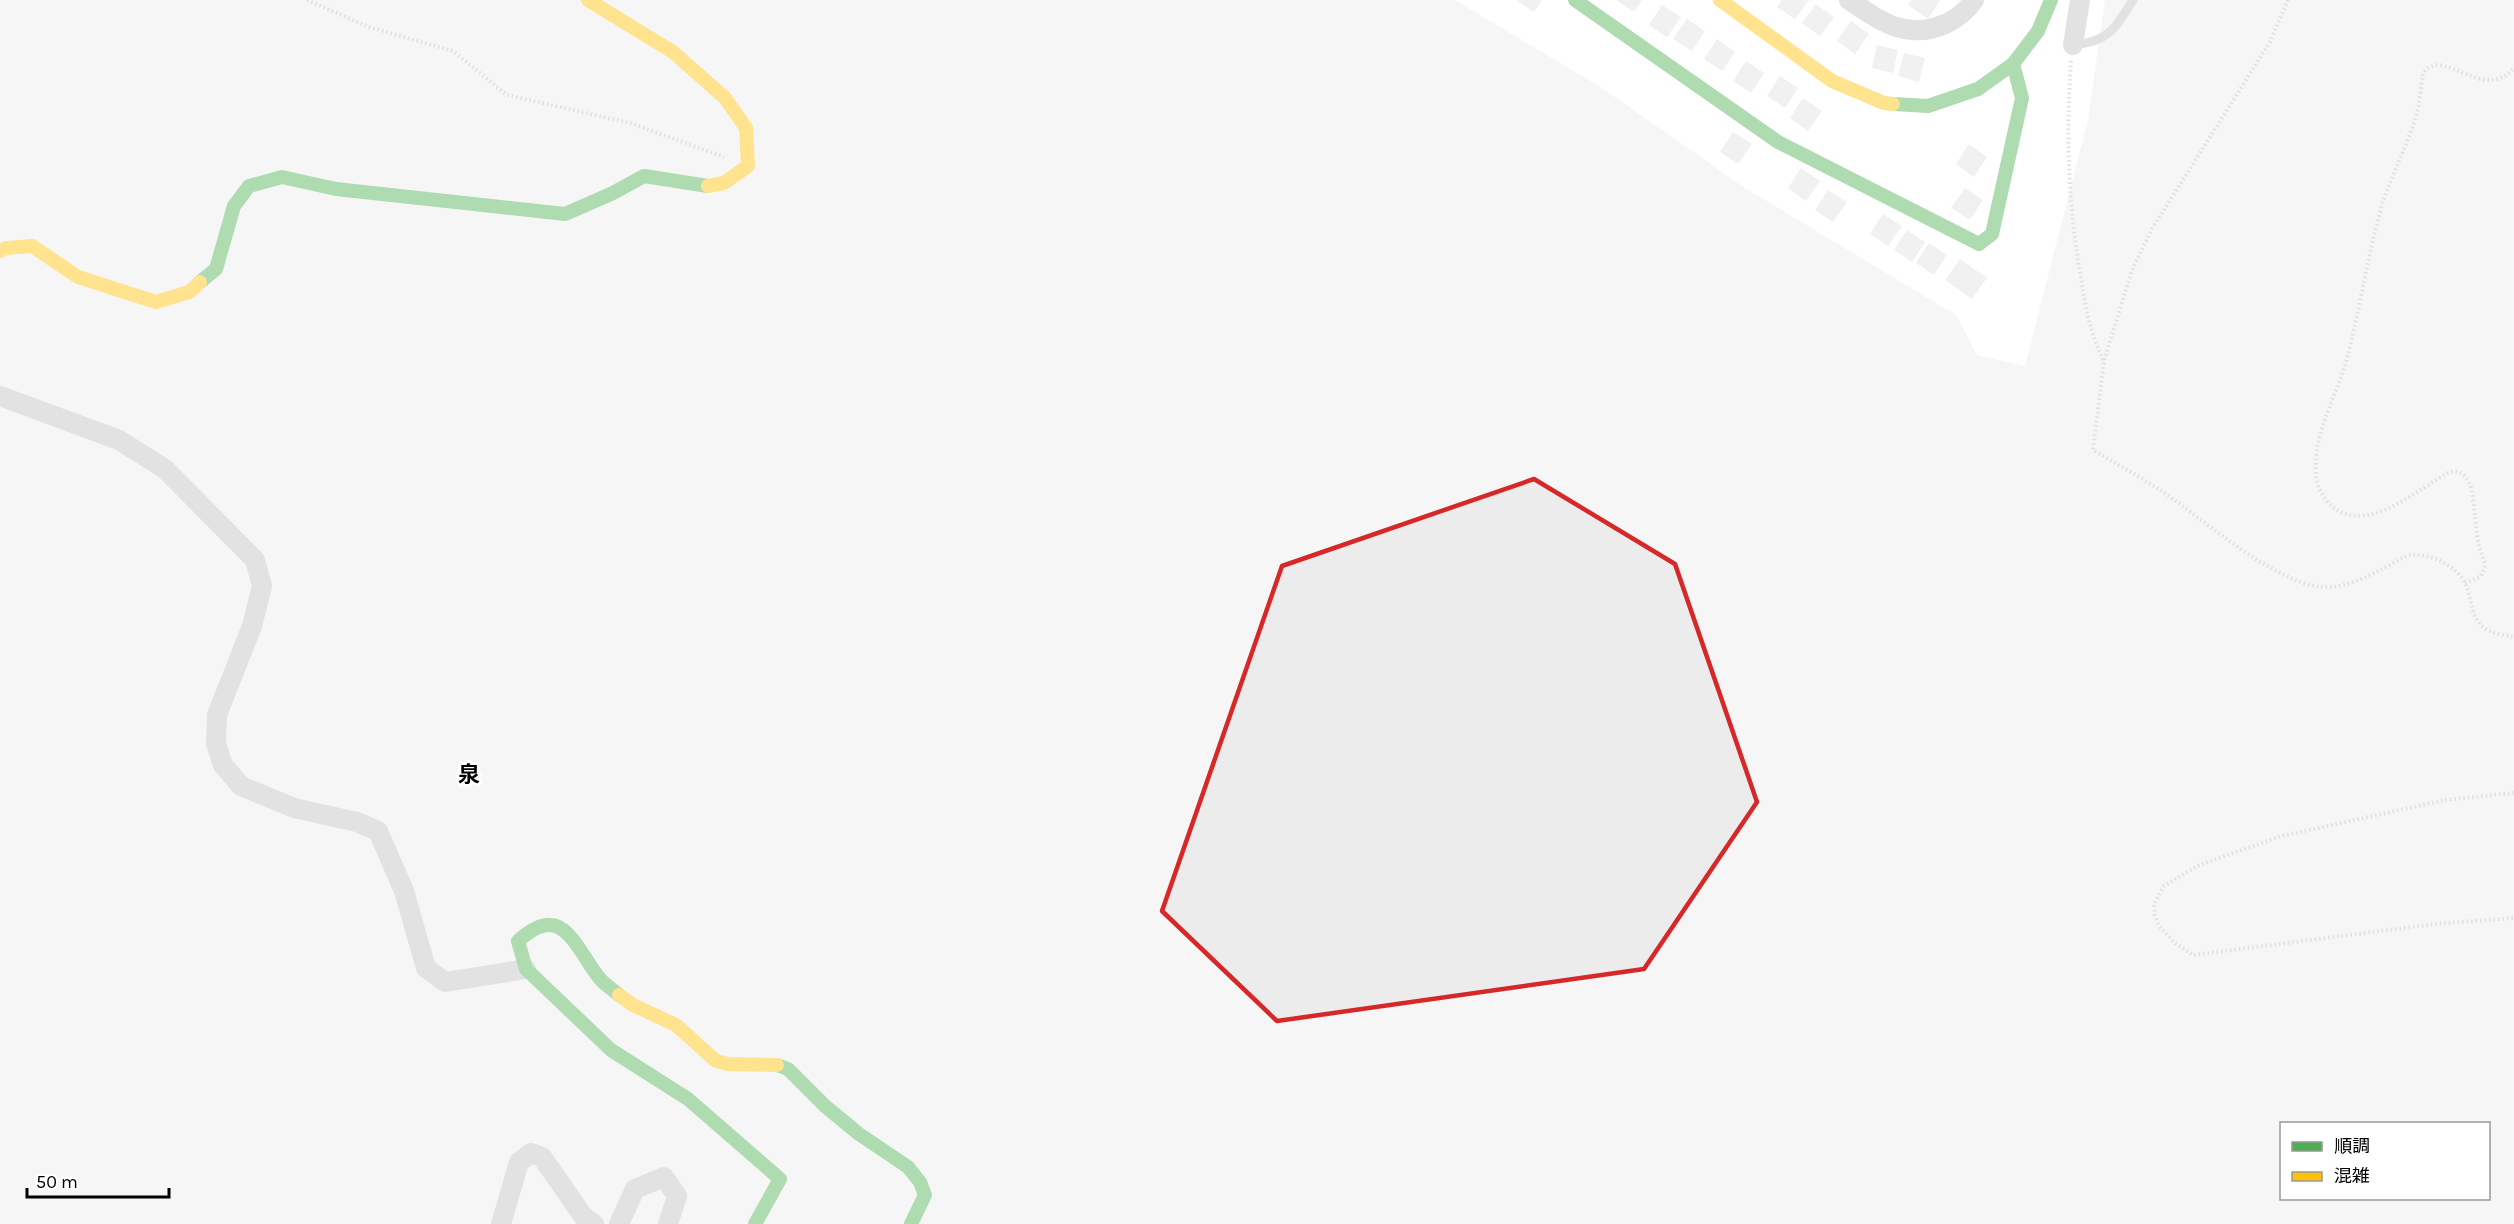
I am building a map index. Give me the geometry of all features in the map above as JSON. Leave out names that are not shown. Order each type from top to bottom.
[{"type":"street","points":[[0,252],[6,248],[32,246],[78,277],[156,302],[189,292],[216,269],[234,206],[249,186],[282,177],[336,189],[565,214],[613,193],[644,176],[705,186],[724,183],[748,166],[746,128],[725,98],[673,52],[588,0]]},
{"type":"street","points":[[1575,0],[1778,142],[1979,244],[1992,234],[2022,98],[2013,63]]},
{"type":"street","points":[[1720,0],[1832,81],[1884,103],[1928,106],[1978,89],[2013,63],[2038,31],[2051,0]]},
{"type":"street","points":[[1849,0],[1886,24],[1915,32],[1935,28],[1952,20],[1970,7],[1974,0]]},
{"type":"street","points":[[2073,45],[2080,0]]},
{"type":"street","points":[[0,396],[119,440],[165,468],[255,560],[262,586],[252,626],[217,715],[216,744],[223,765],[241,786],[294,808],[357,822],[378,831],[404,891],[426,968],[445,982],[526,969]]},
{"type":"street","points":[[755,1224],[780,1179],[688,1099],[611,1050],[526,969],[518,941],[530,931],[543,926],[555,925],[567,933],[600,979],[616,993],[633,1005],[676,1025],[716,1061],[728,1064],[776,1065],[788,1069],[825,1106],[859,1134],[908,1167],[921,1182],[925,1195],[911,1224]]},
{"type":"street","points":[[501,1224],[519,1162],[531,1153],[542,1157],[582,1216],[594,1224]]},
{"type":"street","points":[[619,1224],[634,1189],[664,1177],[677,1196],[668,1224]]},
{"type":"lane","points":[[2073,45],[2089,44],[2109,34],[2133,0]]},
{"type":"path","points":[[307,0],[369,27],[453,51],[507,95],[630,123],[748,166]]},
{"type":"path","points":[[2288,0],[2270,42],[2226,108],[2148,238],[2132,270],[2104,361],[2093,450],[2160,490],[2276,573],[2299,583],[2330,587],[2350,584],[2407,556],[2417,553],[2430,555],[2453,570],[2465,583],[2475,617],[2480,623],[2493,633],[2514,637]]},
{"type":"path","points":[[2073,45],[2069,162],[2071,216],[2087,318],[2092,339],[2104,361]]},
{"type":"path","points":[[2465,583],[2480,577],[2485,564],[2478,543],[2470,482],[2462,473],[2448,473],[2390,507],[2373,513],[2350,515],[2340,512],[2328,502],[2316,478],[2319,434],[2345,364],[2379,216],[2418,111],[2423,73],[2432,66],[2444,66],[2491,81],[2504,77],[2514,68]]},
{"type":"path","points":[[2514,793],[2445,800],[2282,836],[2199,865],[2164,886],[2154,904],[2159,926],[2175,943],[2193,955],[2435,924],[2514,918]]},
{"type":"highlighted area","points":[[1534,479],[1675,564],[1757,802],[1644,969],[1277,1021],[1162,911],[1282,566]]},
{"type":"shaded area","points":[[0,0],[1455,0],[1602,88],[1745,188],[1956,315],[1977,355],[2025,366],[2088,120],[2105,0],[2514,0],[2514,1224],[0,1224]]},
{"type":"building","points":[[1516,0],[1542,0],[1534,12]]},
{"type":"building","points":[[1616,0],[1642,0],[1634,12]]},
{"type":"building","points":[[1782,0],[1809,0],[1795,19],[1777,7]]},
{"type":"building","points":[[1911,0],[1940,0],[1928,19],[1908,5]]},
{"type":"building","points":[[1816,4],[1834,17],[1820,36],[1802,23]]},
{"type":"building","points":[[1662,5],[1681,17],[1667,37],[1649,25]]},
{"type":"building","points":[[1687,19],[1705,31],[1692,51],[1673,39]]},
{"type":"building","points":[[1851,21],[1869,34],[1855,54],[1837,41]]},
{"type":"building","points":[[1717,39],[1735,52],[1722,71],[1704,59]]},
{"type":"building","points":[[1877,45],[1898,50],[1893,73],[1872,68]]},
{"type":"building","points":[[1904,53],[1925,58],[1919,82],[1898,76]]},
{"type":"building","points":[[1746,61],[1764,73],[1751,93],[1733,81]]},
{"type":"building","points":[[1780,76],[1798,88],[1785,108],[1767,96]]},
{"type":"building","points":[[1803,98],[1822,111],[1808,131],[1790,118]]},
{"type":"building","points":[[1733,132],[1752,144],[1738,164],[1720,152]]},
{"type":"building","points":[[1969,144],[1987,157],[1974,177],[1956,164]]},
{"type":"building","points":[[1801,168],[1820,181],[1806,201],[1788,188]]},
{"type":"building","points":[[1965,188],[1983,200],[1970,220],[1951,208]]},
{"type":"building","points":[[1828,190],[1847,202],[1833,222],[1815,210]]},
{"type":"building","points":[[1883,214],[1902,226],[1888,246],[1870,234]]},
{"type":"building","points":[[1907,230],[1925,242],[1912,262],[1894,250]]},
{"type":"building","points":[[1929,243],[1947,255],[1934,275],[1916,263]]},
{"type":"building","points":[[1960,259],[1987,278],[1972,299],[1945,280]]},
{"type":"traffic: fast","points":[[1575,0],[1778,142],[1979,244],[1992,234],[2022,98],[2013,64]]},
{"type":"traffic: fast","points":[[1893,104],[1928,106],[1978,89],[2013,64],[2038,31],[2051,0]]},
{"type":"traffic: fast","points":[[200,282],[216,269],[234,206],[249,186],[282,177],[336,189],[565,214],[613,193],[644,176],[708,186]]},
{"type":"traffic: fast","points":[[619,995],[601,980],[575,942],[563,929],[551,925],[540,926],[518,941],[526,969],[611,1050],[688,1099],[780,1179],[755,1224]]},
{"type":"traffic: fast","points":[[777,1065],[788,1069],[825,1106],[859,1134],[908,1167],[920,1182],[925,1195],[911,1224]]},
{"type":"traffic: slow","points":[[588,0],[673,52],[725,98],[746,128],[748,166],[724,183],[708,186]]},
{"type":"traffic: slow","points":[[1720,0],[1832,81],[1884,103],[1893,104]]},
{"type":"traffic: slow","points":[[0,251],[6,248],[32,246],[78,277],[156,302],[189,292],[200,282]]},
{"type":"traffic: slow","points":[[619,995],[633,1005],[676,1025],[716,1061],[728,1064],[777,1065]]},
{"type":"district","name":"泉","points":[[469,774]]}]
